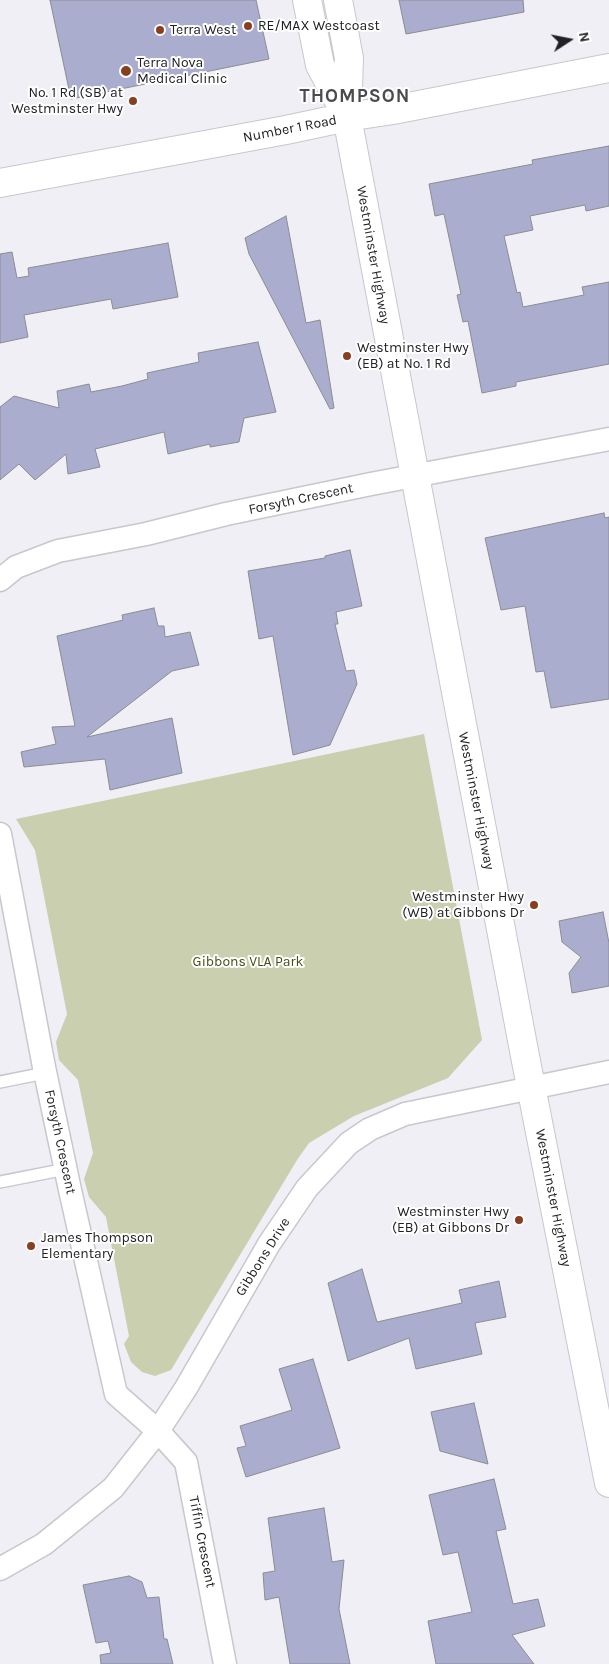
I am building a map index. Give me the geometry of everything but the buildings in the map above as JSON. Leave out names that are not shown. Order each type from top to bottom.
[{"type":"main road","name":"Westminster Highway","points":[[306,0],[320,65],[347,117]]},
{"type":"main road","name":"Westminster Highway","points":[[338,0],[349,58],[347,117],[531,1088],[609,1483]]},
{"type":"main road","name":"Number 1 Road","points":[[0,183],[609,68]]},
{"type":"street","name":"Forsyth Crescent","points":[[0,580],[16,568],[58,551],[146,534],[226,514],[609,439]]},
{"type":"street","name":"Forsyth Crescent","points":[[0,834],[45,1073],[116,1394],[158,1431]]},
{"type":"street","name":"Gibbons Drive","points":[[0,1569],[44,1544],[113,1488],[158,1431],[186,1388],[269,1244],[307,1188],[349,1143],[370,1129],[405,1114],[609,1072]]},
{"type":"street","name":"Tiffin Crescent","points":[[158,1431],[186,1462],[225,1664]]},
{"type":"lane","points":[[0,1082],[45,1073]]},
{"type":"lane","points":[[0,1182],[66,1169]]},
{"type":"green space","name":"Gibbons VLA Park","points":[[424,734],[482,1040],[448,1078],[354,1116],[309,1143],[171,1370],[155,1376],[142,1372],[131,1362],[124,1344],[129,1336],[106,1217],[89,1197],[84,1179],[93,1153],[78,1080],[59,1060],[56,1042],[67,1014],[35,850],[16,819]]},
{"type":"place","name":"RE/MAX Westcoast","points":[[248,26]]},
{"type":"place","name":"Terra West","points":[[160,30]]},
{"type":"place","name":"Terra Nova Medical Clinic","points":[[126,71]]},
{"type":"place","name":"No. 1 Rd (SB) at Westminster Hwy","points":[[133,101]]},
{"type":"place","name":"Westminster Hwy (EB) at No. 1 Rd","points":[[347,356]]},
{"type":"place","name":"Westminster Hwy (WB) at Gibbons Dr","points":[[534,905]]},
{"type":"place","name":"Westminster Hwy (EB) at Gibbons Dr","points":[[519,1220]]},
{"type":"place","name":"James Thompson Elementary","points":[[31,1246]]},
{"type":"district","name":"THOMPSON","points":[[355,97]]}]
